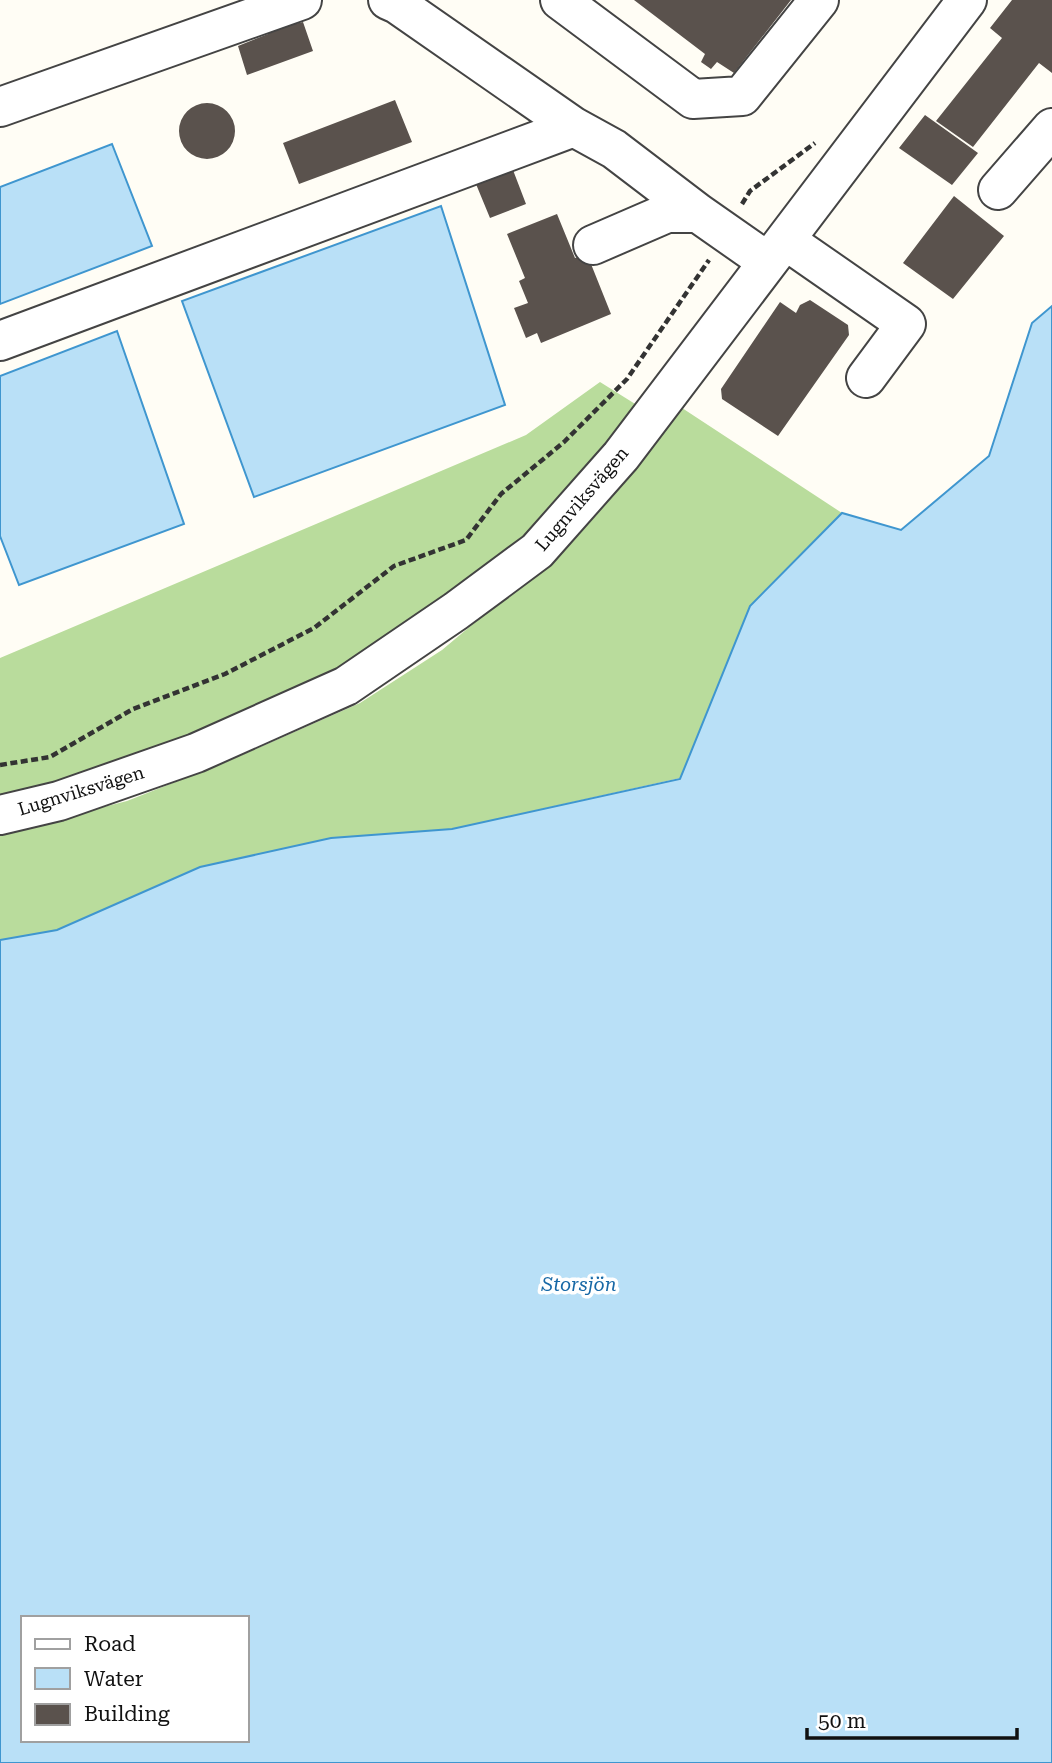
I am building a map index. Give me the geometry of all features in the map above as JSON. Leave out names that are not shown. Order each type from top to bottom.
[{"type":"street","points":[[0,107],[302,0]]},
{"type":"street","points":[[388,0],[574,127],[614,149],[712,223]]},
{"type":"street","points":[[560,0],[693,99],[742,96],[819,0]]},
{"type":"street","name":"Lugnviksvägen","points":[[0,815],[59,801],[196,753],[345,686],[456,611],[537,551],[621,456],[967,0]]},
{"type":"street","points":[[0,341],[574,127]]},
{"type":"street","points":[[998,190],[1052,128]]},
{"type":"street","points":[[593,245],[667,213],[712,223],[776,251],[906,324],[866,378]]},
{"type":"path","points":[[0,765],[50,757],[133,709],[225,674],[314,628],[394,566],[466,540],[501,494],[564,442],[627,379],[705,266],[712,223],[816,142]]},
{"type":"green space","points":[[600,382],[640,407],[531,531],[398,635],[270,708],[89,778],[0,799],[0,658],[526,435]]},
{"type":"green space","points":[[679,406],[842,513],[750,606],[680,778],[452,829],[331,838],[200,867],[57,930],[0,940],[2,833],[127,801],[226,762],[360,703],[442,650],[529,577]]},
{"type":"water","points":[[112,144],[152,246],[0,304],[0,187]]},
{"type":"water","points":[[441,206],[505,405],[254,497],[182,301]]},
{"type":"water","name":"Storsjön","points":[[1052,306],[1052,1763],[0,1763],[0,940],[57,930],[200,867],[331,838],[452,829],[680,779],[750,606],[842,513],[901,530],[989,456],[1032,323]]},
{"type":"water","points":[[117,331],[184,524],[19,585],[0,536],[0,376]]},
{"type":"building","points":[[634,0],[791,0],[734,73],[717,62],[711,69],[701,62],[705,54]]},
{"type":"building","points":[[1012,0],[1052,0],[1052,73],[1039,63],[973,147],[936,121],[1002,38],[990,28]]},
{"type":"building","points":[[290,16],[294,24],[303,22],[313,51],[247,75],[238,46],[268,34],[264,24]]},
{"type":"building","points":[[395,100],[412,142],[299,184],[283,143]]},
{"type":"building","points":[[202,103],[212,103],[227,111],[233,120],[233,142],[227,151],[212,159],[202,159],[184,147],[179,136],[179,126],[191,108]]},
{"type":"building","points":[[925,115],[978,153],[952,185],[899,148]]},
{"type":"building","points":[[508,157],[526,204],[490,218],[471,172]]},
{"type":"building","points":[[954,196],[1004,236],[953,299],[903,263]]},
{"type":"building","points":[[557,214],[575,258],[587,254],[611,314],[541,343],[537,333],[526,338],[514,308],[528,303],[519,281],[525,278],[507,234]]},
{"type":"building","points":[[810,300],[848,325],[849,335],[778,436],[722,399],[721,389],[780,302],[796,313],[800,305]]}]
